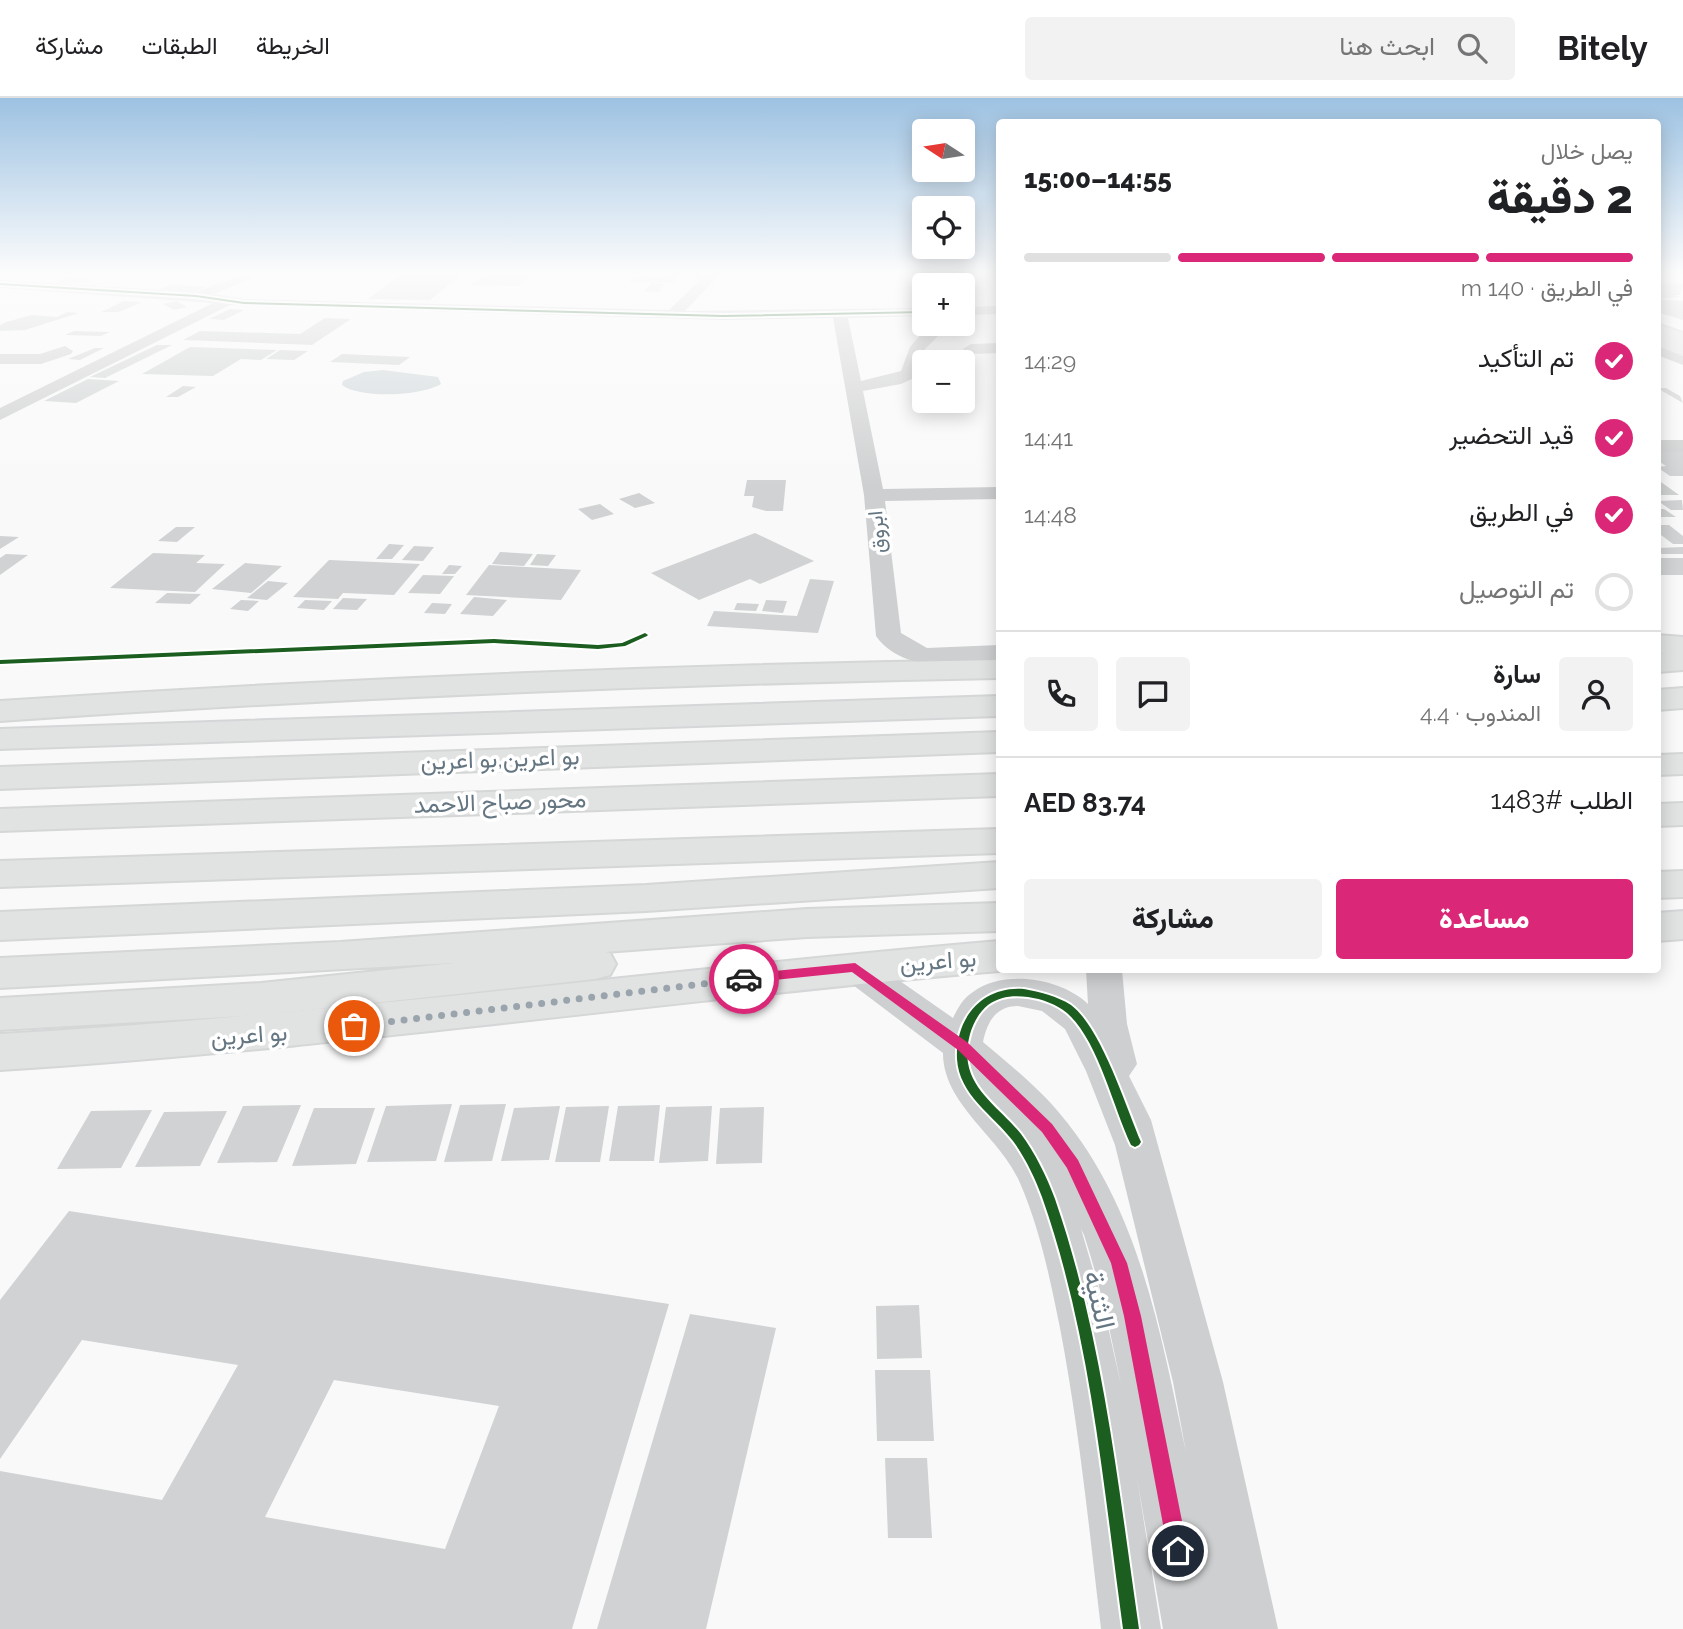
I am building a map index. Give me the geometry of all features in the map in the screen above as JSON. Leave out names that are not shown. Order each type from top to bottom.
[{"type":"main road","points":[[1661,643],[1683,646]]},
{"type":"main road","points":[[1661,655],[1683,655]]},
{"type":"main road","points":[[1661,663],[1683,661]]},
{"type":"main road","points":[[0,711],[300,691],[845,671],[996,669]]},
{"type":"main road","points":[[1661,689],[1683,690]]},
{"type":"main road","points":[[0,720],[832,692],[996,691]]},
{"type":"main road","points":[[1661,700],[1683,698]]},
{"type":"main road","points":[[0,739],[996,706]]},
{"type":"main road","points":[[1661,718],[1683,719]]},
{"type":"main road","points":[[0,758],[996,726]]},
{"type":"main road","name":"بو اعرين,بو اعرين","points":[[0,778],[996,742]]},
{"type":"main road","points":[[1661,765],[1683,764]]},
{"type":"main road","name":"محور صباح الاحمد","points":[[0,820],[996,785]]},
{"type":"main road","points":[[1661,815],[1683,814]]},
{"type":"main road","points":[[0,874],[996,841]]},
{"type":"main road","points":[[0,926],[646,898],[996,875]]},
{"type":"main road","points":[[1661,885],[1683,884]]},
{"type":"main road","points":[[0,973],[340,957],[807,923],[996,918]]},
{"type":"main road","points":[[0,1014],[142,1008],[318,993],[881,932],[954,920]]},
{"type":"main road","points":[[1661,927],[1683,925]]},
{"type":"main road","name":"بو اعرين","points":[[0,1052],[328,1029],[855,967],[996,956]]},
{"type":"street","points":[[0,415],[141,344]]},
{"type":"street","name":"ابروق","points":[[846,344],[874,495],[889,636],[899,646],[930,656],[996,653]]},
{"type":"street","points":[[854,387],[895,380],[908,374],[918,344]]},
{"type":"street","points":[[971,349],[996,351]]},
{"type":"street","points":[[0,359],[41,359],[65,351]]},
{"type":"street","points":[[874,495],[996,493]]},
{"type":"street","name":"الثنية","points":[[855,967],[963,1046],[1047,1128],[1072,1164],[1119,1263],[1133,1316],[1193,1629]]},
{"type":"street","name":"الثنية","points":[[1104,973],[1108,1024],[1135,1142],[1198,1382],[1248,1629]]},
{"type":"street","name":"الثنية","points":[[1131,1629],[1086,1336],[1061,1236],[1047,1194],[1018,1140],[968,1080],[963,1066],[963,1046],[972,1016],[994,995],[1015,992],[1046,996],[1072,1010],[1092,1038],[1135,1142]]},
{"type":"shaded area","points":[[383,370],[438,377],[441,384],[420,391],[391,394],[362,392],[342,385],[343,381],[364,372]]},
{"type":"building","points":[[157,345],[172,345],[105,378],[90,377]]},
{"type":"building","points":[[190,347],[277,350],[261,360],[241,359],[213,376],[142,374]]},
{"type":"building","points":[[95,348],[104,348],[80,360],[68,359]]},
{"type":"building","points":[[280,350],[308,351],[294,360],[266,359]]},
{"type":"building","points":[[342,354],[410,357],[399,365],[330,362]]},
{"type":"building","points":[[88,379],[119,381],[76,403],[44,401]]},
{"type":"building","points":[[183,386],[196,387],[178,397],[166,397]]},
{"type":"building","points":[[1661,388],[1680,396],[1683,403],[1661,390]]},
{"type":"building","points":[[1661,451],[1683,451],[1683,476],[1670,476],[1661,470],[1661,467],[1666,466],[1661,463]]},
{"type":"building","points":[[747,480],[786,480],[783,511],[766,511],[752,507],[754,496],[744,496]]},
{"type":"building","points":[[1661,482],[1679,495],[1661,495]]},
{"type":"building","points":[[639,493],[655,503],[635,508],[619,499]]},
{"type":"building","points":[[1682,500],[1683,510],[1671,510],[1661,501]]},
{"type":"building","points":[[600,504],[614,514],[592,520],[578,509]]},
{"type":"building","points":[[1661,509],[1664,509],[1676,517],[1661,517]]},
{"type":"building","points":[[1661,525],[1669,525],[1683,536],[1683,544],[1673,544],[1661,535]]},
{"type":"building","points":[[176,527],[195,527],[177,542],[158,541]]},
{"type":"building","points":[[755,533],[814,561],[760,584],[750,579],[699,600],[651,573]]},
{"type":"building","points":[[0,536],[19,537],[0,549]]},
{"type":"building","points":[[389,544],[404,545],[392,559],[376,559]]},
{"type":"building","points":[[414,546],[434,547],[423,561],[402,560]]},
{"type":"building","points":[[1683,547],[1683,554],[1662,554],[1661,548]]},
{"type":"building","points":[[500,552],[533,554],[524,566],[492,564]]},
{"type":"building","points":[[153,553],[205,555],[196,563],[225,564],[195,592],[110,588]]},
{"type":"building","points":[[6,554],[28,555],[0,575],[0,558]]},
{"type":"building","points":[[537,554],[556,555],[548,566],[530,565]]},
{"type":"building","points":[[1661,558],[1683,558],[1683,575],[1661,575]]},
{"type":"building","points":[[329,560],[420,564],[394,595],[343,593],[338,599],[293,597]]},
{"type":"building","points":[[245,563],[282,566],[251,593],[212,589]]},
{"type":"building","points":[[449,565],[462,566],[455,574],[442,574]]},
{"type":"building","points":[[489,565],[581,570],[561,600],[466,595]]},
{"type":"building","points":[[423,575],[454,576],[440,594],[408,593]]},
{"type":"building","points":[[810,579],[834,581],[818,633],[707,626],[714,611],[797,616]]},
{"type":"building","points":[[268,581],[288,583],[267,600],[247,598]]},
{"type":"building","points":[[167,593],[201,594],[190,604],[155,603]]},
{"type":"building","points":[[474,597],[507,600],[493,616],[460,614]]},
{"type":"building","points":[[343,598],[367,599],[357,610],[333,609]]},
{"type":"building","points":[[241,600],[259,601],[248,611],[230,609]]},
{"type":"building","points":[[305,600],[332,601],[324,610],[297,608]]},
{"type":"building","points":[[766,600],[787,601],[783,613],[762,611]]},
{"type":"building","points":[[432,603],[452,604],[445,614],[424,613]]},
{"type":"building","points":[[737,603],[759,604],[756,611],[734,610]]},
{"type":"building","points":[[452,1104],[436,1161],[367,1162],[386,1106]]},
{"type":"building","points":[[506,1104],[492,1161],[444,1162],[460,1105]]},
{"type":"building","points":[[301,1105],[277,1162],[217,1163],[243,1106]]},
{"type":"building","points":[[660,1105],[654,1161],[609,1161],[618,1106]]},
{"type":"building","points":[[560,1106],[549,1160],[501,1161],[514,1108]]},
{"type":"building","points":[[609,1106],[600,1162],[555,1162],[566,1107]]},
{"type":"building","points":[[712,1106],[708,1161],[659,1163],[666,1107]]},
{"type":"building","points":[[764,1107],[762,1163],[716,1164],[720,1108]]},
{"type":"building","points":[[314,1108],[375,1108],[356,1164],[292,1166]]},
{"type":"building","points":[[152,1110],[121,1168],[57,1169],[91,1111]]},
{"type":"building","points":[[227,1111],[200,1166],[135,1167],[164,1112]]},
{"type":"building","points":[[69,1211],[669,1304],[572,1629],[0,1629],[0,1471],[162,1500],[238,1365],[82,1340],[0,1459],[0,1300]],"holes":[[[334,1380],[499,1406],[445,1549],[265,1517]]]},
{"type":"building","points":[[919,1305],[922,1358],[877,1359],[876,1306]]},
{"type":"building","points":[[690,1314],[776,1328],[706,1629],[597,1629]]},
{"type":"building","points":[[875,1370],[930,1370],[934,1441],[877,1441]]},
{"type":"building","points":[[885,1458],[927,1458],[932,1538],[888,1538]]},
{"type":"cycle path","points":[[0,662],[494,641],[598,647],[623,645],[645,635]]},
{"type":"cycle path","points":[[1131,1629],[1100,1410],[1078,1300],[1042,1182],[1019,1140],[986,1105],[966,1075],[963,1047],[974,1014],[985,1002],[1007,993],[1035,995],[1069,1009],[1079,1019],[1098,1051],[1135,1142]]},
{"type":"way so far","points":[[354,1026],[744,979]]},
{"type":"route","points":[[744,979],[855,967],[916,1009],[963,1046],[1047,1128],[1072,1164],[1096,1209],[1119,1263],[1133,1316],[1178,1551]]}]
